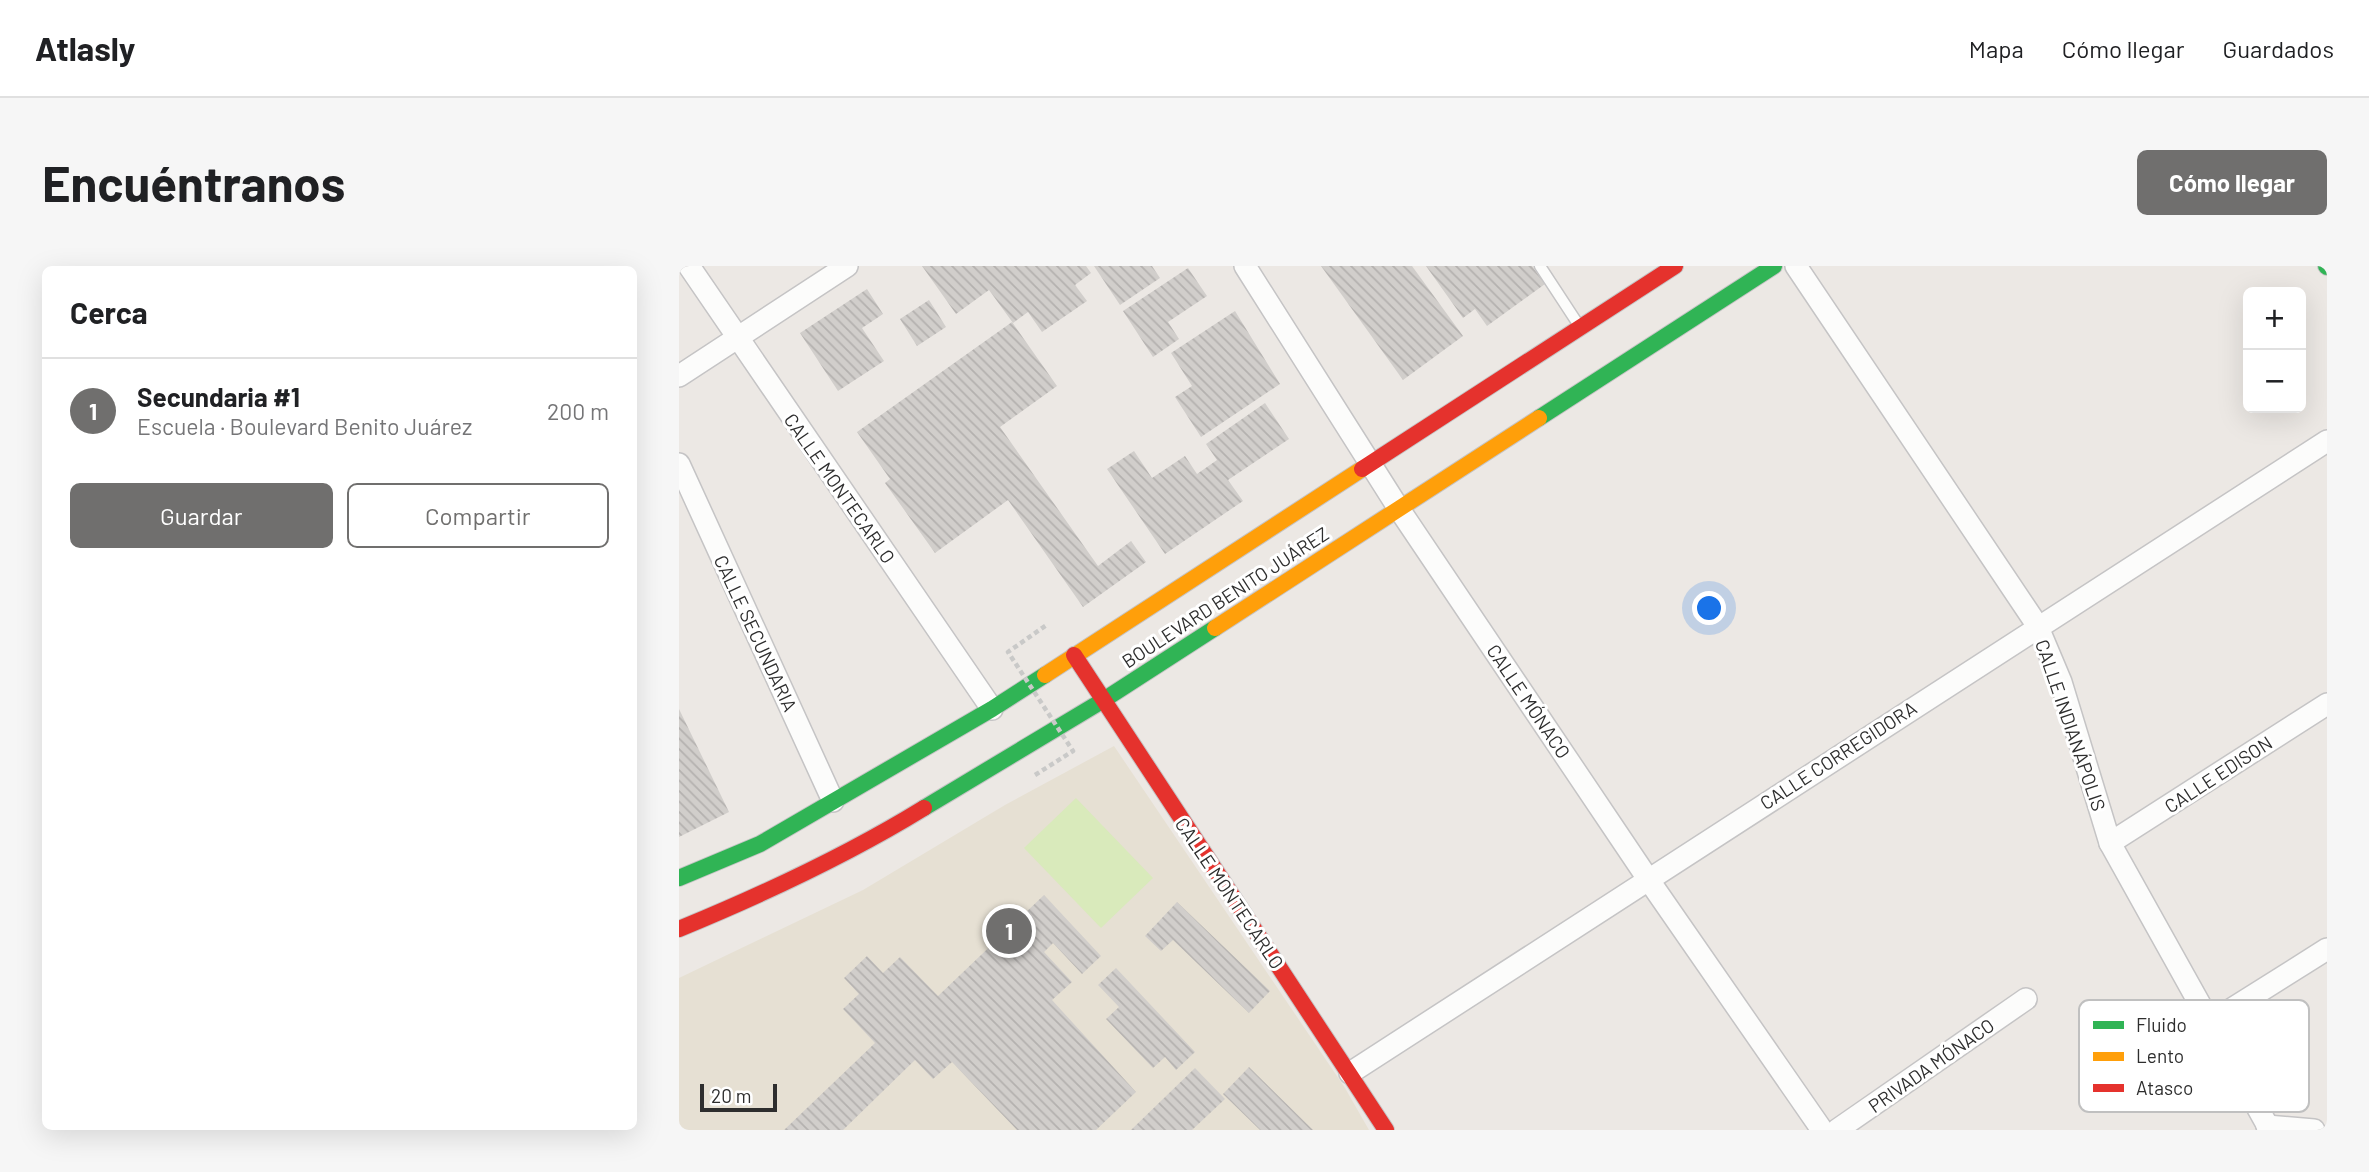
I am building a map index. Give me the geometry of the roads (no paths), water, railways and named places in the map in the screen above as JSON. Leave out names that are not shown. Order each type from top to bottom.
[{"type":"main road","name":"BOULEVARD BENITO JUÁREZ","points":[[679,878],[761,844],[992,709],[1675,266]]},
{"type":"main road","name":"BOULEVARD BENITO JUÁREZ","points":[[679,929],[778,888],[875,838],[1102,701],[1775,266]]},
{"type":"main road","name":"CALLE MONTECARLO","points":[[1074,656],[1386,1130]]},
{"type":"street","name":"CALLE MONTECARLO","points":[[689,266],[992,709]]},
{"type":"street","points":[[679,376],[847,266]]},
{"type":"street","name":"CALLE MÓNACO","points":[[1245,266],[1399,509],[1648,879],[1822,1130]]},
{"type":"street","name":"CALLE INDIANÁPOLIS","points":[[1796,266],[2037,625],[2061,682],[2110,843],[2195,1000]]},
{"type":"street","name":"CALLE CORREGIDORA","points":[[1350,1073],[2037,625],[2327,440]]},
{"type":"street","name":"CALLE SECUNDARIA","points":[[679,464],[833,801]]},
{"type":"street","name":"CALLE EDISON","points":[[2110,843],[2327,704]]},
{"type":"street","points":[[2246,1000],[2327,949]]},
{"type":"street","name":"PRIVADA MÓNACO","points":[[1837,1130],[2026,999]]},
{"type":"street","name":"CALLE INDIANÁPOLIS","points":[[2260,1112],[2269,1128]]},
{"type":"street","points":[[2269,1128],[2314,1130]]},
{"type":"lane","points":[[1540,266],[1580,327]]},
{"type":"place","name":"Secundaria #1","points":[[1009,931]]}]
